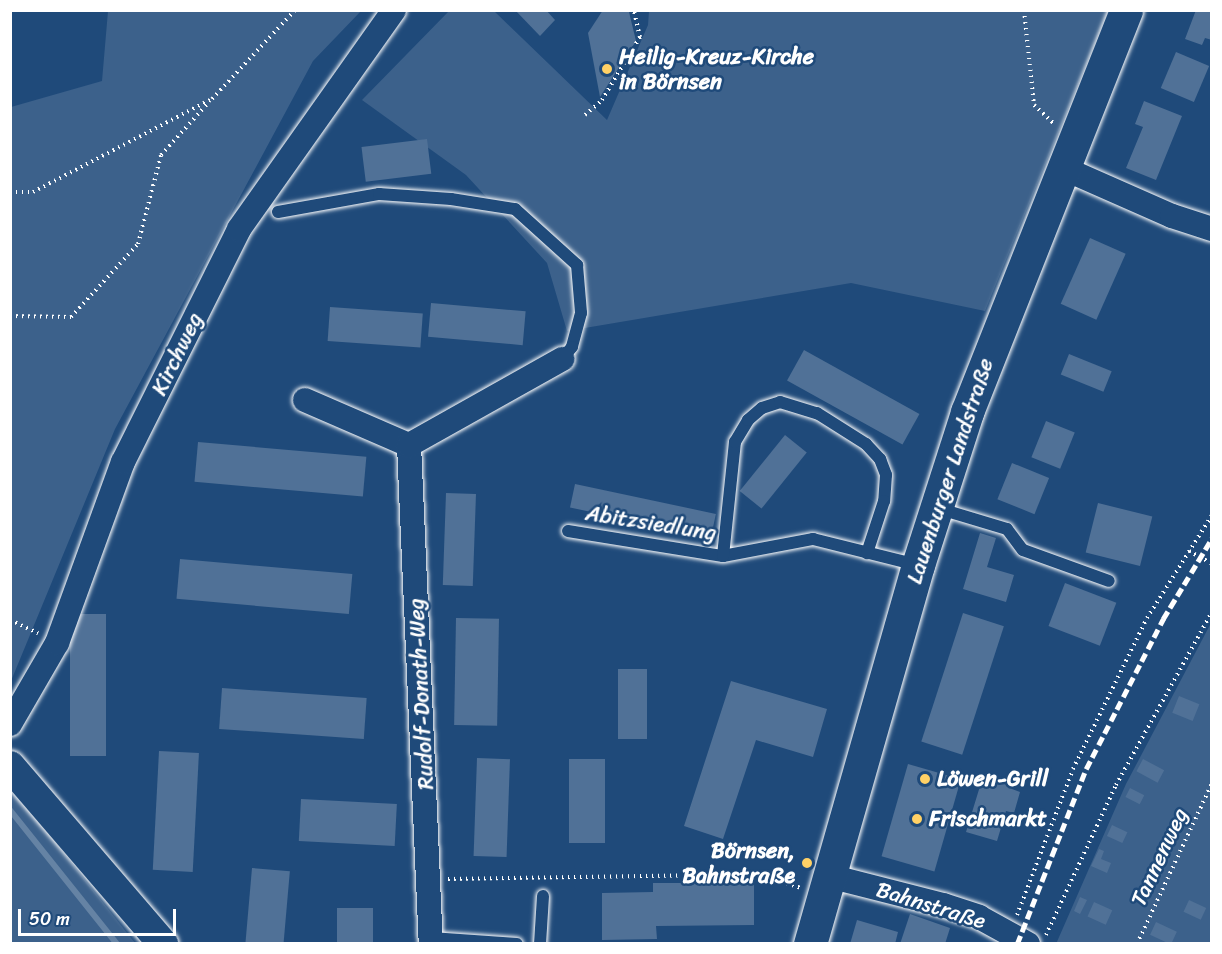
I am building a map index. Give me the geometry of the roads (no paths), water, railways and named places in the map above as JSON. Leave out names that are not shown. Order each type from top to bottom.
[{"type":"main road","name":"Lauenburger Landstraße","points":[[810,944],[936,508],[1001,322],[1126,10]]},
{"type":"street","name":"Kirchweg","points":[[10,724],[57,643],[123,462],[239,229],[394,10]]},
{"type":"street","points":[[1069,155],[1212,229]]},
{"type":"street","points":[[305,400],[409,445],[562,359]]},
{"type":"street","name":"Rudolf-Donath-Weg","points":[[409,445],[431,941]]},
{"type":"street","points":[[10,766],[163,944]]},
{"type":"street","name":"Bahnstraße","points":[[826,886],[944,905],[1019,938]]},
{"type":"lane","points":[[278,212],[379,194],[451,199],[515,209],[577,266],[581,313],[572,347],[562,359]]},
{"type":"lane","points":[[723,556],[735,442],[748,420],[762,408],[780,402],[817,413],[866,444],[880,459],[886,475],[884,501],[867,553]]},
{"type":"lane","points":[[936,508],[1007,529],[1023,550],[1109,581]]},
{"type":"lane","name":"Abitzsiedlung","points":[[568,531],[723,556],[805,540],[918,565]]},
{"type":"lane","points":[[540,944],[543,896]]},
{"type":"lane","points":[[431,941],[517,944]]},
{"type":"waterway","points":[[10,810],[117,944]]},
{"type":"railway","points":[[1017,944],[1086,769],[1163,619],[1212,538]]},
{"type":"place","name":"Heilig-Kreuz-Kirche in Börnsen","points":[[607,69]]},
{"type":"place","name":"Löwen-Grill","points":[[925,779]]},
{"type":"place","name":"Frischmarkt","points":[[917,819]]},
{"type":"place","name":"Börnsen, Bahnstraße","points":[[807,863]]}]
